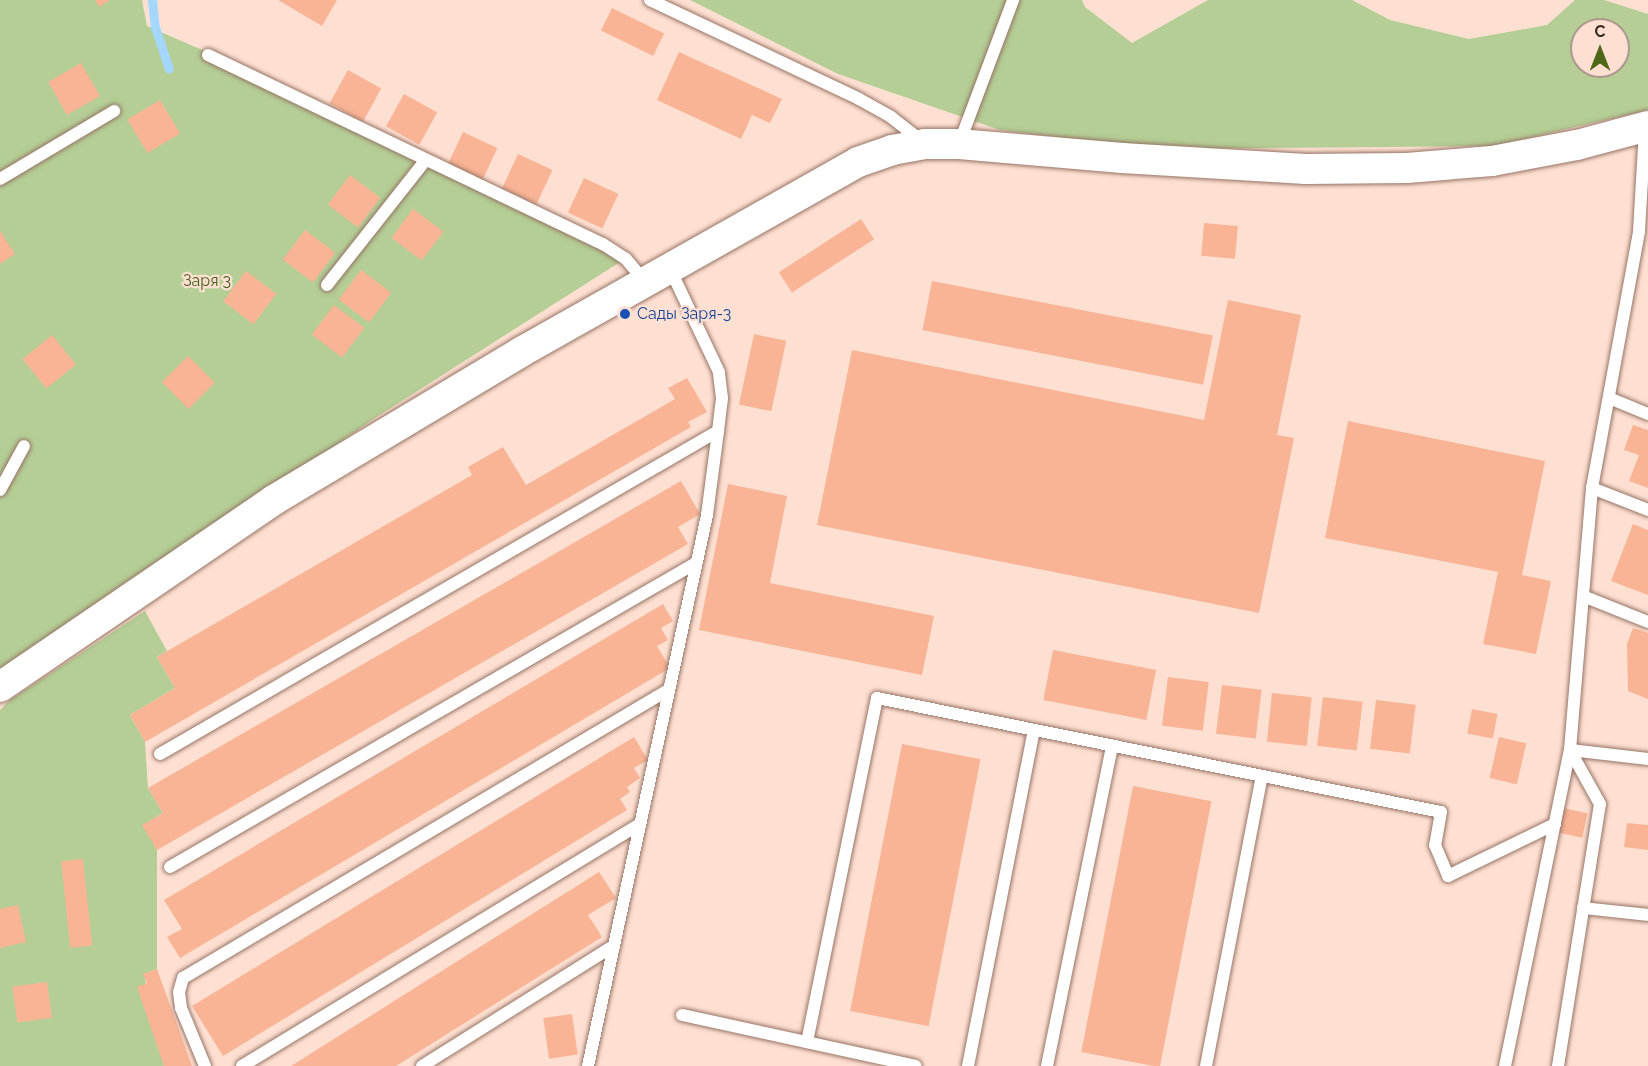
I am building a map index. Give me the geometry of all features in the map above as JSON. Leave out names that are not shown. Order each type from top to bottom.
[{"type":"street","points":[[0,687],[274,500],[520,352],[858,162],[892,150],[925,144],[959,144],[1122,158],[1294,169],[1407,168],[1492,161],[1577,145],[1646,127]]},
{"type":"lane","points":[[650,0],[860,99],[891,117],[925,144]]},
{"type":"lane","points":[[959,144],[1013,0]]},
{"type":"lane","points":[[208,55],[257,76],[425,161],[603,244],[657,275],[719,372],[722,398],[707,515],[588,1066]]},
{"type":"lane","points":[[0,179],[114,111]]},
{"type":"lane","points":[[1505,1066],[1570,750],[1592,488],[1639,231],[1646,127]]},
{"type":"lane","points":[[327,285],[425,161]]},
{"type":"lane","points":[[1609,398],[1648,414]]},
{"type":"lane","points":[[160,754],[718,431]]},
{"type":"lane","points":[[0,490],[24,446]]},
{"type":"lane","points":[[1592,488],[1648,510]]},
{"type":"lane","points":[[170,867],[696,563]]},
{"type":"lane","points":[[1583,596],[1648,622]]},
{"type":"lane","points":[[205,1066],[181,1008],[179,992],[183,978],[669,690]]},
{"type":"lane","points":[[807,1042],[877,698],[1441,812],[1435,845],[1448,876],[1555,824]]},
{"type":"lane","points":[[968,1066],[1034,730]]},
{"type":"lane","points":[[1047,1066],[1112,746]]},
{"type":"lane","points":[[1570,750],[1648,759]]},
{"type":"lane","points":[[1558,1066],[1600,804],[1570,750]]},
{"type":"lane","points":[[1206,1066],[1262,776]]},
{"type":"lane","points":[[242,1066],[640,824]]},
{"type":"lane","points":[[1583,908],[1648,915]]},
{"type":"lane","points":[[422,1066],[613,946]]},
{"type":"lane","points":[[682,1015],[916,1066]]},
{"type":"green space","name":"Заря 3","points":[[0,0],[142,0],[147,26],[258,74],[628,257],[375,418],[0,676]]},
{"type":"green space","points":[[690,0],[1082,0],[1085,7],[1132,43],[1208,0],[1352,0],[1390,20],[1469,39],[1547,25],[1575,0],[1604,0],[1648,14],[1648,110],[1494,146],[1156,149],[1000,130],[838,74]]},
{"type":"green space","points":[[145,611],[167,651],[157,657],[175,688],[130,715],[145,742],[148,788],[163,813],[143,825],[157,850],[157,969],[144,974],[164,1066],[0,1066],[0,710],[10,700]]},
{"type":"building","points":[[95,0],[110,0],[99,7]]},
{"type":"building","points":[[278,0],[337,0],[322,26]]},
{"type":"building","points":[[612,8],[664,33],[653,56],[601,30]]},
{"type":"building","points":[[679,52],[782,99],[770,123],[752,115],[741,139],[657,100]]},
{"type":"building","points":[[81,63],[100,96],[67,115],[48,82]]},
{"type":"building","points":[[348,70],[381,88],[363,122],[330,103]]},
{"type":"building","points":[[404,94],[437,112],[419,145],[386,126]]},
{"type":"building","points":[[160,100],[180,133],[148,153],[127,120]]},
{"type":"building","points":[[463,132],[497,148],[482,182],[447,166]]},
{"type":"building","points":[[518,154],[552,170],[536,204],[502,188]]},
{"type":"building","points":[[350,175],[380,198],[358,227],[328,205]]},
{"type":"building","points":[[584,178],[618,194],[602,228],[568,212]]},
{"type":"building","points":[[413,209],[443,232],[422,261],[391,238]]},
{"type":"building","points":[[861,219],[874,239],[792,293],[779,272]]},
{"type":"building","points":[[1204,223],[1238,226],[1235,259],[1201,256]]},
{"type":"building","points":[[305,230],[335,253],[313,282],[283,260]]},
{"type":"building","points":[[0,231],[15,254],[0,264]]},
{"type":"building","points":[[361,270],[391,293],[369,322],[339,300]]},
{"type":"building","points":[[246,271],[276,294],[253,324],[223,301]]},
{"type":"building","points":[[932,281],[1213,336],[1203,385],[922,330]]},
{"type":"building","points":[[1228,300],[1301,315],[1277,435],[1294,438],[1259,613],[817,525],[852,350],[1204,420]]},
{"type":"building","points":[[334,305],[364,328],[342,357],[312,335]]},
{"type":"building","points":[[754,334],[786,341],[771,411],[739,404]]},
{"type":"building","points":[[52,335],[76,365],[46,388],[22,359]]},
{"type":"building","points":[[188,356],[215,383],[189,409],[162,382]]},
{"type":"building","points":[[687,378],[707,412],[688,422],[691,427],[145,742],[130,715],[175,688],[157,657],[472,475],[468,467],[503,447],[526,485],[675,399],[668,388]]},
{"type":"building","points":[[1348,421],[1545,461],[1522,575],[1551,581],[1536,654],[1483,644],[1498,572],[1325,538]]},
{"type":"building","points":[[1633,425],[1648,430],[1648,488],[1629,481],[1639,455],[1624,450]]},
{"type":"building","points":[[681,481],[700,514],[678,527],[688,544],[157,850],[142,825],[163,813],[148,788]]},
{"type":"building","points":[[728,484],[787,496],[770,583],[934,616],[922,675],[699,630]]},
{"type":"building","points":[[1633,524],[1648,530],[1648,595],[1611,581]]},
{"type":"building","points":[[663,604],[673,621],[661,628],[668,640],[657,646],[670,668],[180,958],[167,937],[182,929],[164,900]]},
{"type":"building","points":[[1633,628],[1648,633],[1648,699],[1628,691],[1627,644]]},
{"type":"building","points":[[1053,650],[1156,670],[1146,720],[1043,700]]},
{"type":"building","points":[[1168,677],[1209,682],[1203,731],[1162,726]]},
{"type":"building","points":[[1222,685],[1262,690],[1256,739],[1216,734]]},
{"type":"building","points":[[1272,693],[1312,697],[1307,746],[1267,742]]},
{"type":"building","points":[[1323,697],[1363,702],[1357,751],[1317,746]]},
{"type":"building","points":[[1376,700],[1416,705],[1410,754],[1370,749]]},
{"type":"building","points":[[1472,709],[1498,714],[1493,739],[1467,734]]},
{"type":"building","points":[[634,737],[648,760],[634,768],[640,778],[627,787],[630,792],[620,799],[627,810],[223,1056],[192,1006]]},
{"type":"building","points":[[1499,737],[1526,743],[1517,784],[1490,778]]},
{"type":"building","points":[[902,744],[981,759],[929,1026],[850,1011]]},
{"type":"building","points":[[1133,786],[1212,801],[1160,1066],[1081,1052]]},
{"type":"building","points":[[1563,808],[1587,813],[1582,838],[1558,832]]},
{"type":"building","points":[[1627,823],[1648,825],[1648,850],[1624,847]]},
{"type":"building","points":[[83,859],[92,946],[70,948],[61,861]]},
{"type":"building","points":[[599,872],[616,898],[588,915],[602,937],[396,1066],[291,1066]]},
{"type":"building","points":[[18,905],[26,942],[0,948],[0,909]]},
{"type":"building","points":[[157,969],[192,1066],[164,1066],[137,987],[147,983],[143,974]]},
{"type":"building","points":[[47,982],[52,1018],[17,1023],[12,987]]},
{"type":"building","points":[[572,1014],[578,1055],[549,1059],[543,1018]]},
{"type":"waterway","points":[[152,0],[155,27],[169,69]]},
{"type":"place","name":"Сады Заря-3","points":[[625,314]]}]
